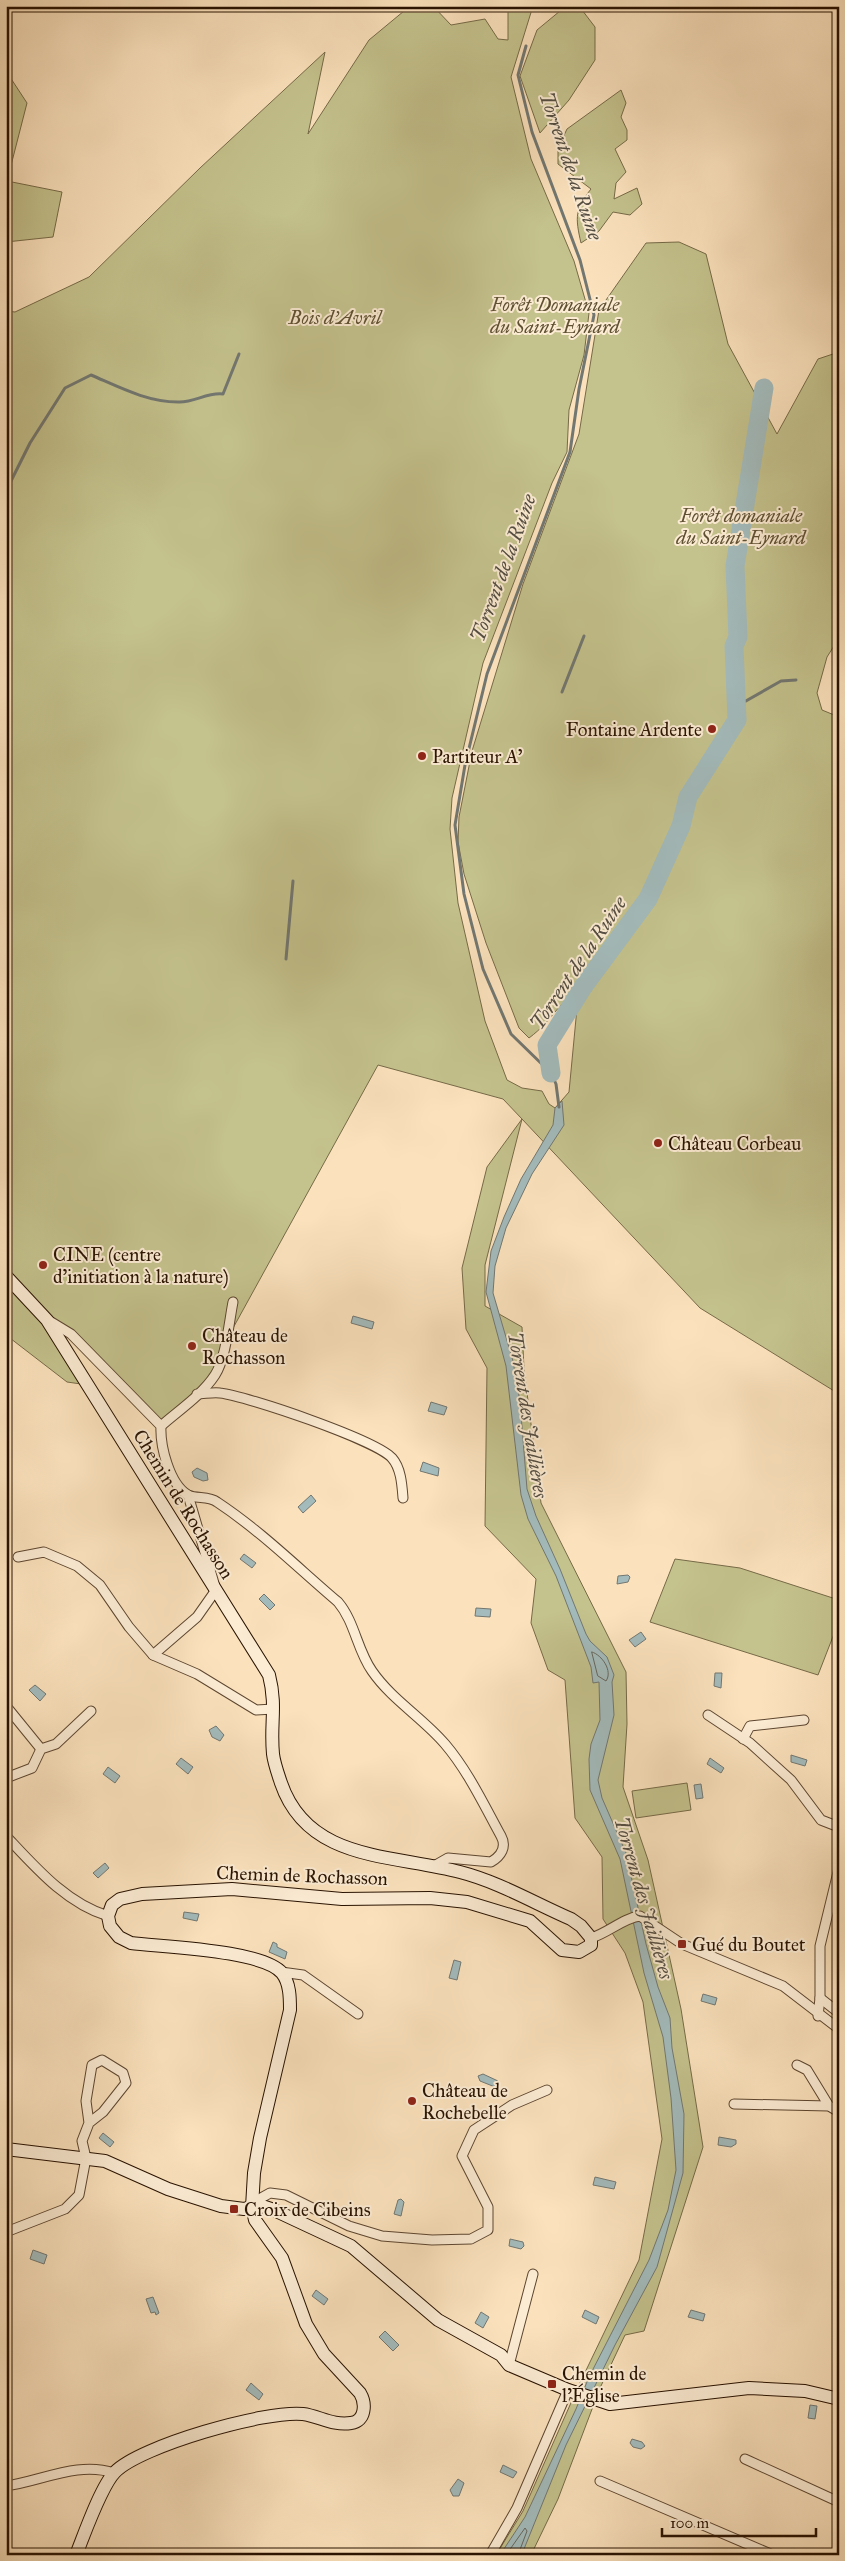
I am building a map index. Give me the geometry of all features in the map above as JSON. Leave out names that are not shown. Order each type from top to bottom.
[{"type":"street","name":"Chemin de Rochasson","points":[[6,1276],[48,1320],[269,1675],[274,1696],[273,1754],[281,1785],[294,1809],[315,1833],[336,1845],[434,1866],[497,1884],[571,1919],[581,1926],[591,1938],[590,1945],[585,1950],[570,1952],[562,1950],[530,1921],[467,1902],[430,1898],[342,1899],[256,1890],[142,1894],[120,1899],[112,1905],[108,1916]]},
{"type":"street","points":[[154,1655],[198,1616],[216,1590],[188,1495],[168,1465],[160,1437],[161,1426],[216,1374],[220,1364],[233,1302]]},
{"type":"street","points":[[48,1320],[71,1334],[161,1426]]},
{"type":"street","points":[[197,1394],[219,1392],[244,1398],[340,1432],[377,1448],[392,1458],[397,1467],[403,1498]]},
{"type":"street","points":[[188,1495],[216,1501],[338,1602],[345,1611],[370,1670],[400,1704],[445,1744],[468,1777],[504,1841],[502,1852],[496,1860],[486,1864],[448,1858],[434,1866]]},
{"type":"street","points":[[18,1558],[44,1552],[77,1566],[100,1585],[129,1627],[154,1655],[196,1674],[256,1710],[274,1709]]},
{"type":"street","points":[[6,1706],[42,1749]]},
{"type":"street","points":[[6,1778],[32,1768],[42,1749],[56,1744],[91,1711]]},
{"type":"street","points":[[708,1715],[743,1739],[791,1780],[821,1820],[839,1826]]},
{"type":"street","points":[[743,1739],[750,1726],[804,1720]]},
{"type":"street","points":[[6,1836],[44,1877],[62,1892],[95,1912],[108,1916],[110,1926],[119,1937],[131,1943],[241,1956],[272,1966],[282,1972],[303,1975],[358,2014]]},
{"type":"street","points":[[818,2016],[820,1946],[839,1868]]},
{"type":"street","points":[[591,1938],[604,1934],[632,1917],[640,1916],[682,1944],[783,1986],[818,2016],[839,2029]]},
{"type":"street","points":[[76,2555],[88,2522],[114,2473],[126,2463],[166,2446],[232,2424],[268,2417],[303,2414],[322,2421],[339,2424],[353,2423],[361,2416],[365,2407],[364,2399],[324,2354],[306,2324],[282,2258],[254,2220],[252,2205],[254,2173],[260,2138],[290,2010],[289,1990],[282,1972]]},
{"type":"street","points":[[820,1998],[839,2013]]},
{"type":"street","points":[[6,2232],[65,2209],[79,2195],[86,2158],[82,2141],[89,2123],[86,2101],[92,2065],[102,2060],[122,2073],[126,2083],[103,2112],[89,2123]]},
{"type":"street","points":[[797,2065],[807,2070],[829,2106],[839,2112]]},
{"type":"street","points":[[6,2149],[104,2161],[168,2189],[221,2206],[244,2209],[270,2194],[286,2195],[349,2226],[382,2236],[432,2240],[471,2239],[488,2230],[488,2207],[462,2156],[474,2130],[512,2105],[547,2090]]},
{"type":"street","points":[[734,2104],[829,2106]]},
{"type":"street","points":[[252,2205],[259,2205],[274,2210],[351,2246],[438,2320],[501,2355],[509,2365],[571,2391],[610,2404],[749,2388],[805,2391],[839,2399]]},
{"type":"street","points":[[509,2365],[533,2274]]},
{"type":"street","points":[[490,2555],[517,2508],[571,2391]]},
{"type":"street","points":[[745,2459],[839,2502]]},
{"type":"street","points":[[6,2486],[30,2483],[67,2470],[103,2470],[114,2473]]},
{"type":"street","points":[[600,2481],[773,2555]]},
{"type":"green space","points":[[410,6],[433,6],[451,25],[485,19],[498,39],[508,40],[508,6],[533,6],[511,77],[531,159],[574,261],[589,313],[584,355],[569,410],[567,452],[552,483],[483,663],[452,798],[450,829],[458,903],[485,1021],[507,1080],[522,1088],[542,1091],[549,1104],[555,1108],[569,1092],[577,1008],[591,984],[571,995],[538,1031],[529,1038],[519,1028],[486,943],[464,874],[458,842],[459,817],[472,751],[523,584],[579,434],[599,310],[646,243],[679,242],[706,254],[728,344],[777,434],[818,359],[839,352],[839,638],[827,657],[817,693],[822,710],[839,717],[839,1394],[700,1308],[503,1099],[378,1065],[227,1339],[216,1374],[161,1426],[108,1371],[49,1321],[88,1385],[67,1382],[6,1335],[6,311],[15,312],[89,277],[200,168],[325,52],[308,134],[369,40]]},
{"type":"green space","points":[[566,6],[579,6],[595,27],[595,60],[569,100],[540,133],[520,76],[537,30]]},
{"type":"green space","points":[[6,71],[27,103],[7,181],[62,192],[53,237],[6,242]]},
{"type":"green space","points":[[621,90],[626,103],[621,117],[627,130],[627,140],[615,149],[626,172],[616,183],[614,199],[637,188],[642,204],[630,215],[613,212],[599,231],[581,243],[577,220],[579,208],[591,189],[558,164],[558,148],[567,129]]},
{"type":"green space","points":[[522,1119],[485,1265],[485,1306],[522,1327],[524,1369],[541,1503],[626,1672],[627,1724],[623,1787],[648,1860],[681,2009],[703,2147],[644,2331],[625,2335],[600,2388],[558,2499],[531,2555],[496,2555],[523,2511],[578,2387],[639,2260],[662,2139],[643,2002],[625,1953],[603,1919],[602,1857],[575,1818],[565,1680],[548,1670],[531,1623],[536,1579],[485,1526],[487,1368],[466,1329],[462,1268],[487,1167]]},
{"type":"green space","points":[[675,1559],[740,1568],[839,1600],[839,1621],[818,1675],[650,1622]]},
{"type":"green space","points":[[687,1783],[691,1810],[636,1818],[632,1791]]},
{"type":"water","points":[[562,1101],[564,1125],[532,1174],[506,1228],[495,1266],[493,1293],[513,1361],[520,1402],[527,1489],[536,1516],[586,1634],[590,1641],[607,1657],[614,1675],[612,1682],[614,1715],[598,1780],[602,1798],[626,1853],[646,1944],[658,1987],[670,2018],[672,2048],[684,2114],[683,2173],[657,2267],[615,2345],[566,2445],[522,2554],[500,2555],[525,2517],[589,2377],[649,2260],[668,2210],[676,2170],[671,2098],[663,2037],[644,1973],[620,1859],[590,1790],[589,1759],[591,1744],[600,1720],[599,1682],[593,1683],[591,1667],[556,1576],[528,1519],[521,1495],[506,1366],[486,1292],[491,1251],[504,1217],[521,1179],[553,1125],[555,1108]]},
{"type":"water","points":[[353,1316],[374,1322],[372,1329],[351,1323]]},
{"type":"water","points":[[431,1402],[447,1407],[444,1415],[428,1411]]},
{"type":"water","points":[[423,1462],[439,1468],[438,1476],[420,1471]]},
{"type":"water","points":[[197,1468],[207,1473],[208,1480],[203,1481],[194,1477],[192,1472]]},
{"type":"water","points":[[311,1495],[316,1501],[303,1513],[298,1507]]},
{"type":"water","points":[[244,1554],[256,1563],[252,1568],[240,1559]]},
{"type":"water","points":[[628,1575],[630,1577],[628,1582],[617,1584],[618,1576]]},
{"type":"water","points":[[264,1594],[275,1605],[270,1610],[259,1599]]},
{"type":"water","points":[[476,1608],[491,1609],[490,1617],[475,1616]]},
{"type":"water","points":[[641,1632],[646,1639],[635,1647],[629,1640]]},
{"type":"water","points":[[715,1673],[722,1673],[721,1688],[714,1686]]},
{"type":"water","points":[[35,1685],[46,1694],[40,1701],[29,1690]]},
{"type":"water","points":[[216,1726],[224,1735],[220,1741],[212,1737],[209,1730]]},
{"type":"water","points":[[791,1755],[807,1760],[805,1766],[791,1762]]},
{"type":"water","points":[[181,1758],[193,1767],[188,1774],[176,1764]]},
{"type":"water","points":[[710,1758],[724,1768],[721,1773],[707,1764]]},
{"type":"water","points":[[108,1767],[120,1776],[115,1783],[103,1774]]},
{"type":"water","points":[[701,1784],[703,1798],[696,1799],[694,1785]]},
{"type":"water","points":[[105,1863],[109,1868],[98,1878],[93,1873]]},
{"type":"water","points":[[184,1912],[199,1914],[197,1921],[183,1918]]},
{"type":"water","points":[[273,1942],[277,1944],[277,1947],[287,1952],[285,1959],[269,1952]]},
{"type":"water","points":[[454,1960],[461,1962],[457,1980],[449,1978]]},
{"type":"water","points":[[703,1994],[717,1998],[715,2005],[701,2001]]},
{"type":"water","points":[[483,2074],[498,2081],[495,2087],[480,2081],[478,2076]]},
{"type":"water","points":[[103,2133],[114,2142],[110,2147],[99,2138]]},
{"type":"water","points":[[719,2137],[736,2140],[736,2144],[731,2147],[718,2145]]},
{"type":"water","points":[[595,2177],[616,2182],[614,2189],[593,2185]]},
{"type":"water","points":[[401,2199],[404,2202],[401,2216],[394,2214],[398,2200]]},
{"type":"water","points":[[510,2239],[523,2242],[524,2246],[521,2249],[509,2246]]},
{"type":"water","points":[[33,2250],[47,2255],[44,2264],[30,2259]]},
{"type":"water","points":[[316,2290],[328,2299],[324,2305],[312,2296]]},
{"type":"water","points":[[153,2297],[159,2313],[156,2315],[155,2312],[151,2313],[146,2299]]},
{"type":"water","points":[[585,2310],[599,2317],[596,2324],[582,2317]]},
{"type":"water","points":[[691,2310],[705,2314],[703,2321],[688,2317]]},
{"type":"water","points":[[481,2312],[489,2317],[483,2328],[475,2323]]},
{"type":"water","points":[[385,2331],[399,2345],[393,2351],[379,2337]]},
{"type":"water","points":[[251,2383],[263,2394],[259,2400],[246,2390]]},
{"type":"water","points":[[810,2405],[817,2406],[815,2419],[808,2418]]},
{"type":"water","points":[[632,2439],[642,2442],[645,2446],[641,2449],[633,2447],[630,2443]]},
{"type":"water","points":[[503,2465],[517,2472],[513,2478],[500,2472]]},
{"type":"water","points":[[458,2479],[464,2483],[459,2496],[453,2496],[450,2490]]},
{"type":"waterway","name":"Torrent de la Ruine","points":[[526,46],[518,75],[532,132],[580,260],[594,315],[579,389],[570,452],[487,674],[465,765],[455,825],[464,894],[483,969],[511,1034],[551,1073],[556,1084],[559,1107]]},
{"type":"waterway","points":[[6,491],[30,443],[65,388],[91,375],[144,397],[178,402],[190,401],[211,395],[223,394],[239,354]]},
{"type":"waterway","name":"Torrent de la Ruine","points":[[551,1073],[547,1045],[583,987],[648,899],[681,826],[688,797],[737,720],[734,646],[738,637],[735,566],[764,388]]},
{"type":"waterway","points":[[562,692],[584,636]]},
{"type":"waterway","points":[[737,706],[781,681],[796,680]]},
{"type":"waterway","points":[[286,959],[293,881]]},
{"type":"place","name":"Fontaine Ardente","points":[[712,729]]},
{"type":"place","name":"Partiteur A'","points":[[422,756]]},
{"type":"place","name":"Château Corbeau","points":[[658,1143]]},
{"type":"place","name":"CINE (centre d'initiation à la nature)","points":[[43,1265]]},
{"type":"place","name":"Château de Rochasson","points":[[192,1346]]},
{"type":"place","name":"Gué du Boutet","points":[[682,1944]]},
{"type":"place","name":"Château de Rochebelle","points":[[412,2101]]},
{"type":"place","name":"Croix de Cibeins","points":[[234,2209]]},
{"type":"place","name":"Chemin de l'Église","points":[[552,2384]]},
{"type":"park label","name":"Forêt Domaniale du Saint-Eynard","points":[[555,315]]},
{"type":"park label","name":"Bois d'Avril","points":[[335,317]]},
{"type":"park label","name":"Forêt domaniale du Saint-Eynard","points":[[741,526]]},
{"type":"water label","name":"Torrent des Jaillières","points":[[528,1415]]},
{"type":"water label","name":"Torrent des Jaillières","points":[[644,1898]]}]
